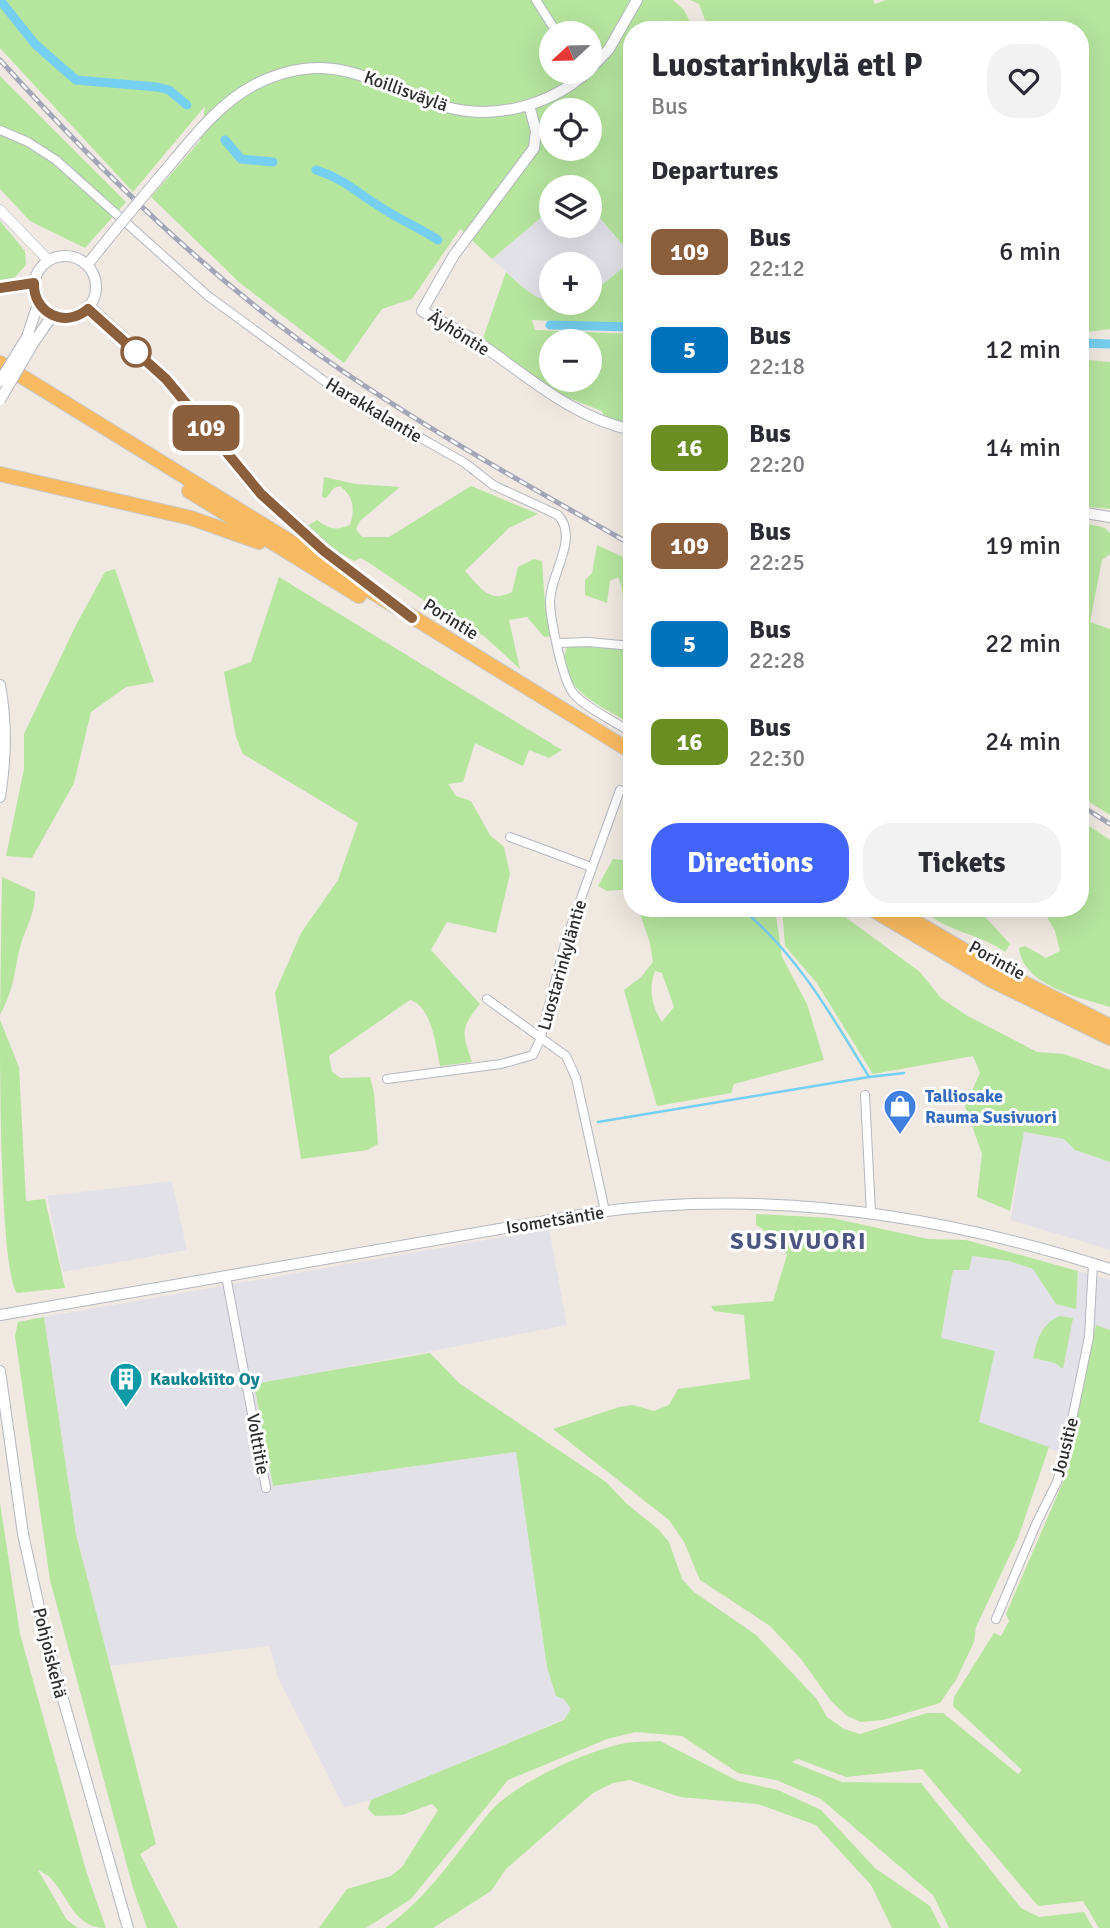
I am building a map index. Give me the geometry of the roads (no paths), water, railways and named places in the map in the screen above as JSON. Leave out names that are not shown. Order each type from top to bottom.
[{"type":"highway","points":[[0,288],[34,283]]},
{"type":"highway","points":[[88,309],[166,379],[261,494],[324,551],[412,618]]},
{"type":"highway","name":"Porintie","points":[[0,363],[623,747]]},
{"type":"highway","name":"Porintie","points":[[0,374],[623,757]]},
{"type":"highway","points":[[0,474],[214,524],[262,544],[338,583]]},
{"type":"highway","name":"Porintie","points":[[885,917],[993,981],[1110,1038]]},
{"type":"highway","name":"Porintie","points":[[907,917],[996,969],[1110,1026]]},
{"type":"main road","name":"Koillisväylä","points":[[625,21],[637,0]]},
{"type":"main road","name":"Koillisväylä","points":[[602,56],[623,24]]},
{"type":"main road","name":"Koillisväylä","points":[[87,265],[225,106],[256,85],[281,74],[308,69],[358,72],[461,110],[489,111],[544,100],[567,84]]},
{"type":"main road","name":"Äyhöntie","points":[[529,105],[536,131],[534,148],[460,246],[422,311],[481,344],[544,391],[610,424],[623,428]]},
{"type":"main road","points":[[0,400],[30,340],[38,304],[34,283],[39,269],[48,260],[65,256],[87,265],[96,286],[88,309],[71,318],[52,316],[38,304]]},
{"type":"main road","points":[[0,381],[30,340],[52,316]]},
{"type":"main road","points":[[1089,514],[1110,517]]},
{"type":"main road","points":[[0,685],[7,756],[0,797]]},
{"type":"main road","name":"Isometsäntie","points":[[0,1315],[605,1211],[744,1203],[871,1213],[943,1224],[1110,1269]]},
{"type":"main road","name":"Pohjoiskehä","points":[[0,1371],[23,1534],[46,1639],[128,1928]]},
{"type":"street","points":[[536,0],[549,21]]},
{"type":"street","name":"Harakkalantie","points":[[0,130],[28,142],[56,160],[218,303],[338,391],[465,463],[494,485],[558,515],[564,524],[566,538],[552,584],[550,603],[565,674],[573,694],[623,727]]},
{"type":"street","points":[[0,210],[48,260]]},
{"type":"street","points":[[559,643],[623,645]]},
{"type":"street","name":"Luostarinkyläntie","points":[[605,1211],[576,1078],[566,1056],[555,1045],[540,1040],[566,940],[620,790]]},
{"type":"street","points":[[510,838],[591,867]]},
{"type":"street","points":[[387,1079],[518,1061],[533,1055],[540,1040],[487,999]]},
{"type":"street","points":[[865,1095],[871,1213]]},
{"type":"street","name":"Jousitie","points":[[996,1619],[1057,1482],[1089,1337],[1093,1264]]},
{"type":"street","name":"Volttitie","points":[[226,1276],[266,1488]]},
{"type":"waterway","points":[[0,0],[35,44],[76,80],[157,87],[169,90],[187,105]]},
{"type":"waterway","points":[[225,140],[241,159],[273,162]]},
{"type":"waterway","points":[[316,170],[343,182],[438,240]]},
{"type":"waterway","points":[[550,325],[623,327]]},
{"type":"waterway","points":[[1089,343],[1110,344]]},
{"type":"waterway","points":[[598,1122],[869,1077],[812,987],[779,945],[751,917]]},
{"type":"waterway","points":[[869,1077],[904,1073]]},
{"type":"railway","points":[[0,60],[79,144],[162,225],[204,264],[294,336],[412,416],[623,540]]},
{"type":"railway","points":[[1089,811],[1110,824]]},
{"type":"place","name":"Talliosake Rauma Susivuori","points":[[900,1136]]},
{"type":"place","name":"Kaukokiito Oy","points":[[126,1409]]},
{"type":"district","name":"SUSIVUORI","points":[[799,1241]]}]
